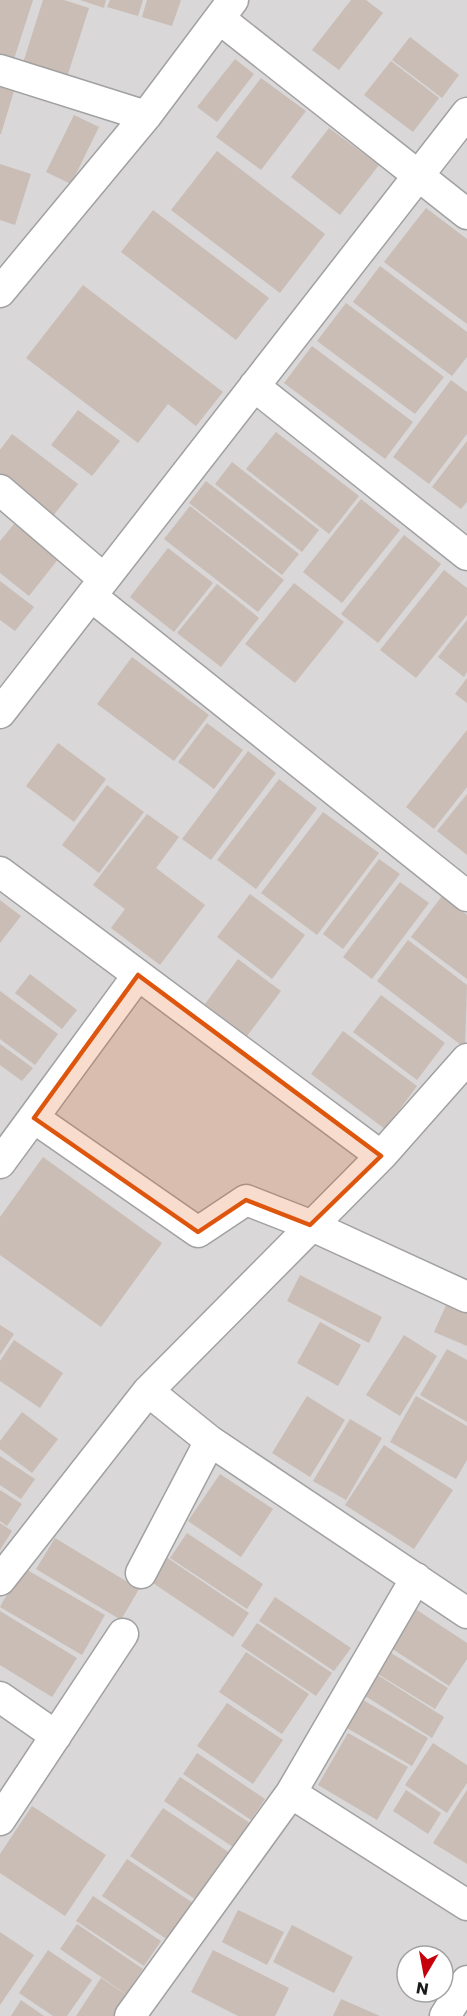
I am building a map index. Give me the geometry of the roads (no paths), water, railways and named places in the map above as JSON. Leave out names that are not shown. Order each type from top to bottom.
[{"type":"street","points":[[0,292],[12,260],[146,116],[226,9],[418,176],[467,214]]},
{"type":"street","points":[[0,70],[146,116]]},
{"type":"street","points":[[0,713],[467,113]]},
{"type":"street","points":[[254,386],[467,555]]},
{"type":"street","points":[[0,490],[98,588],[467,896]]},
{"type":"street","points":[[0,872],[381,1156]]},
{"type":"street","points":[[0,1163],[138,975]]},
{"type":"street","points":[[0,1580],[148,1391],[310,1225],[381,1156],[467,1059]]},
{"type":"street","points":[[34,1118],[198,1232],[246,1200],[310,1225],[467,1297]]},
{"type":"street","points":[[148,1391],[210,1441],[467,1613]]},
{"type":"street","points":[[141,1573],[210,1441]]},
{"type":"street","points":[[130,2016],[291,1793],[416,1578]]},
{"type":"street","points":[[0,1820],[123,1634]]},
{"type":"street","points":[[0,1697],[56,1736]]},
{"type":"street","points":[[291,1793],[467,1905]]},
{"type":"street","points":[[445,2016],[467,1982]]}]
